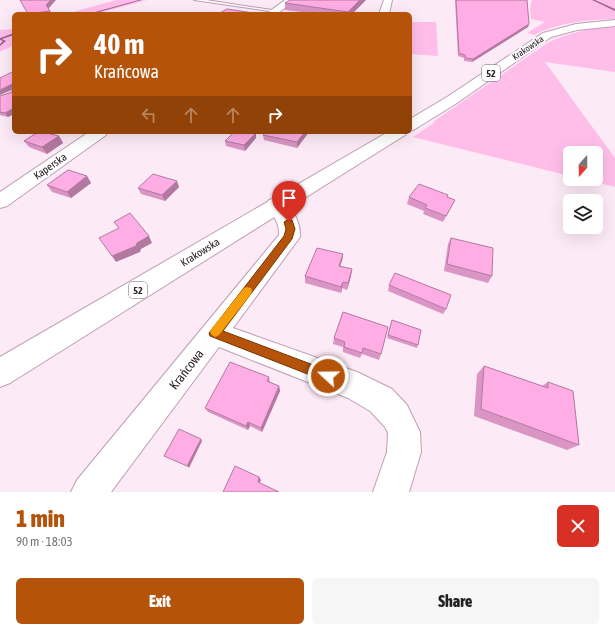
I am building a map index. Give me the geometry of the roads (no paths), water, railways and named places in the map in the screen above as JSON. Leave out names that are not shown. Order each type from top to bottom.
[{"type":"main road","points":[[274,12],[291,0]]},
{"type":"main road","points":[[385,12],[388,0]]},
{"type":"main road","name":"Krakowska","points":[[412,125],[547,35],[576,27],[615,23]]},
{"type":"main road","name":"Kaperska","points":[[0,201],[97,134]]},
{"type":"main road","name":"Krakowska","points":[[0,372],[397,134]]},
{"type":"main road","name":"Krańcowa","points":[[89,492],[289,237],[289,222],[276,205]]},
{"type":"main road","points":[[214,333],[357,387],[381,400],[396,416],[404,432],[404,452],[391,492]]},
{"type":"lane","points":[[196,0],[274,12]]},
{"type":"waterway","points":[[96,12],[141,0]]},
{"type":"waterway","points":[[593,0],[615,10]]},
{"type":"waterway","points":[[0,45],[5,41],[0,39],[12,35]]}]
